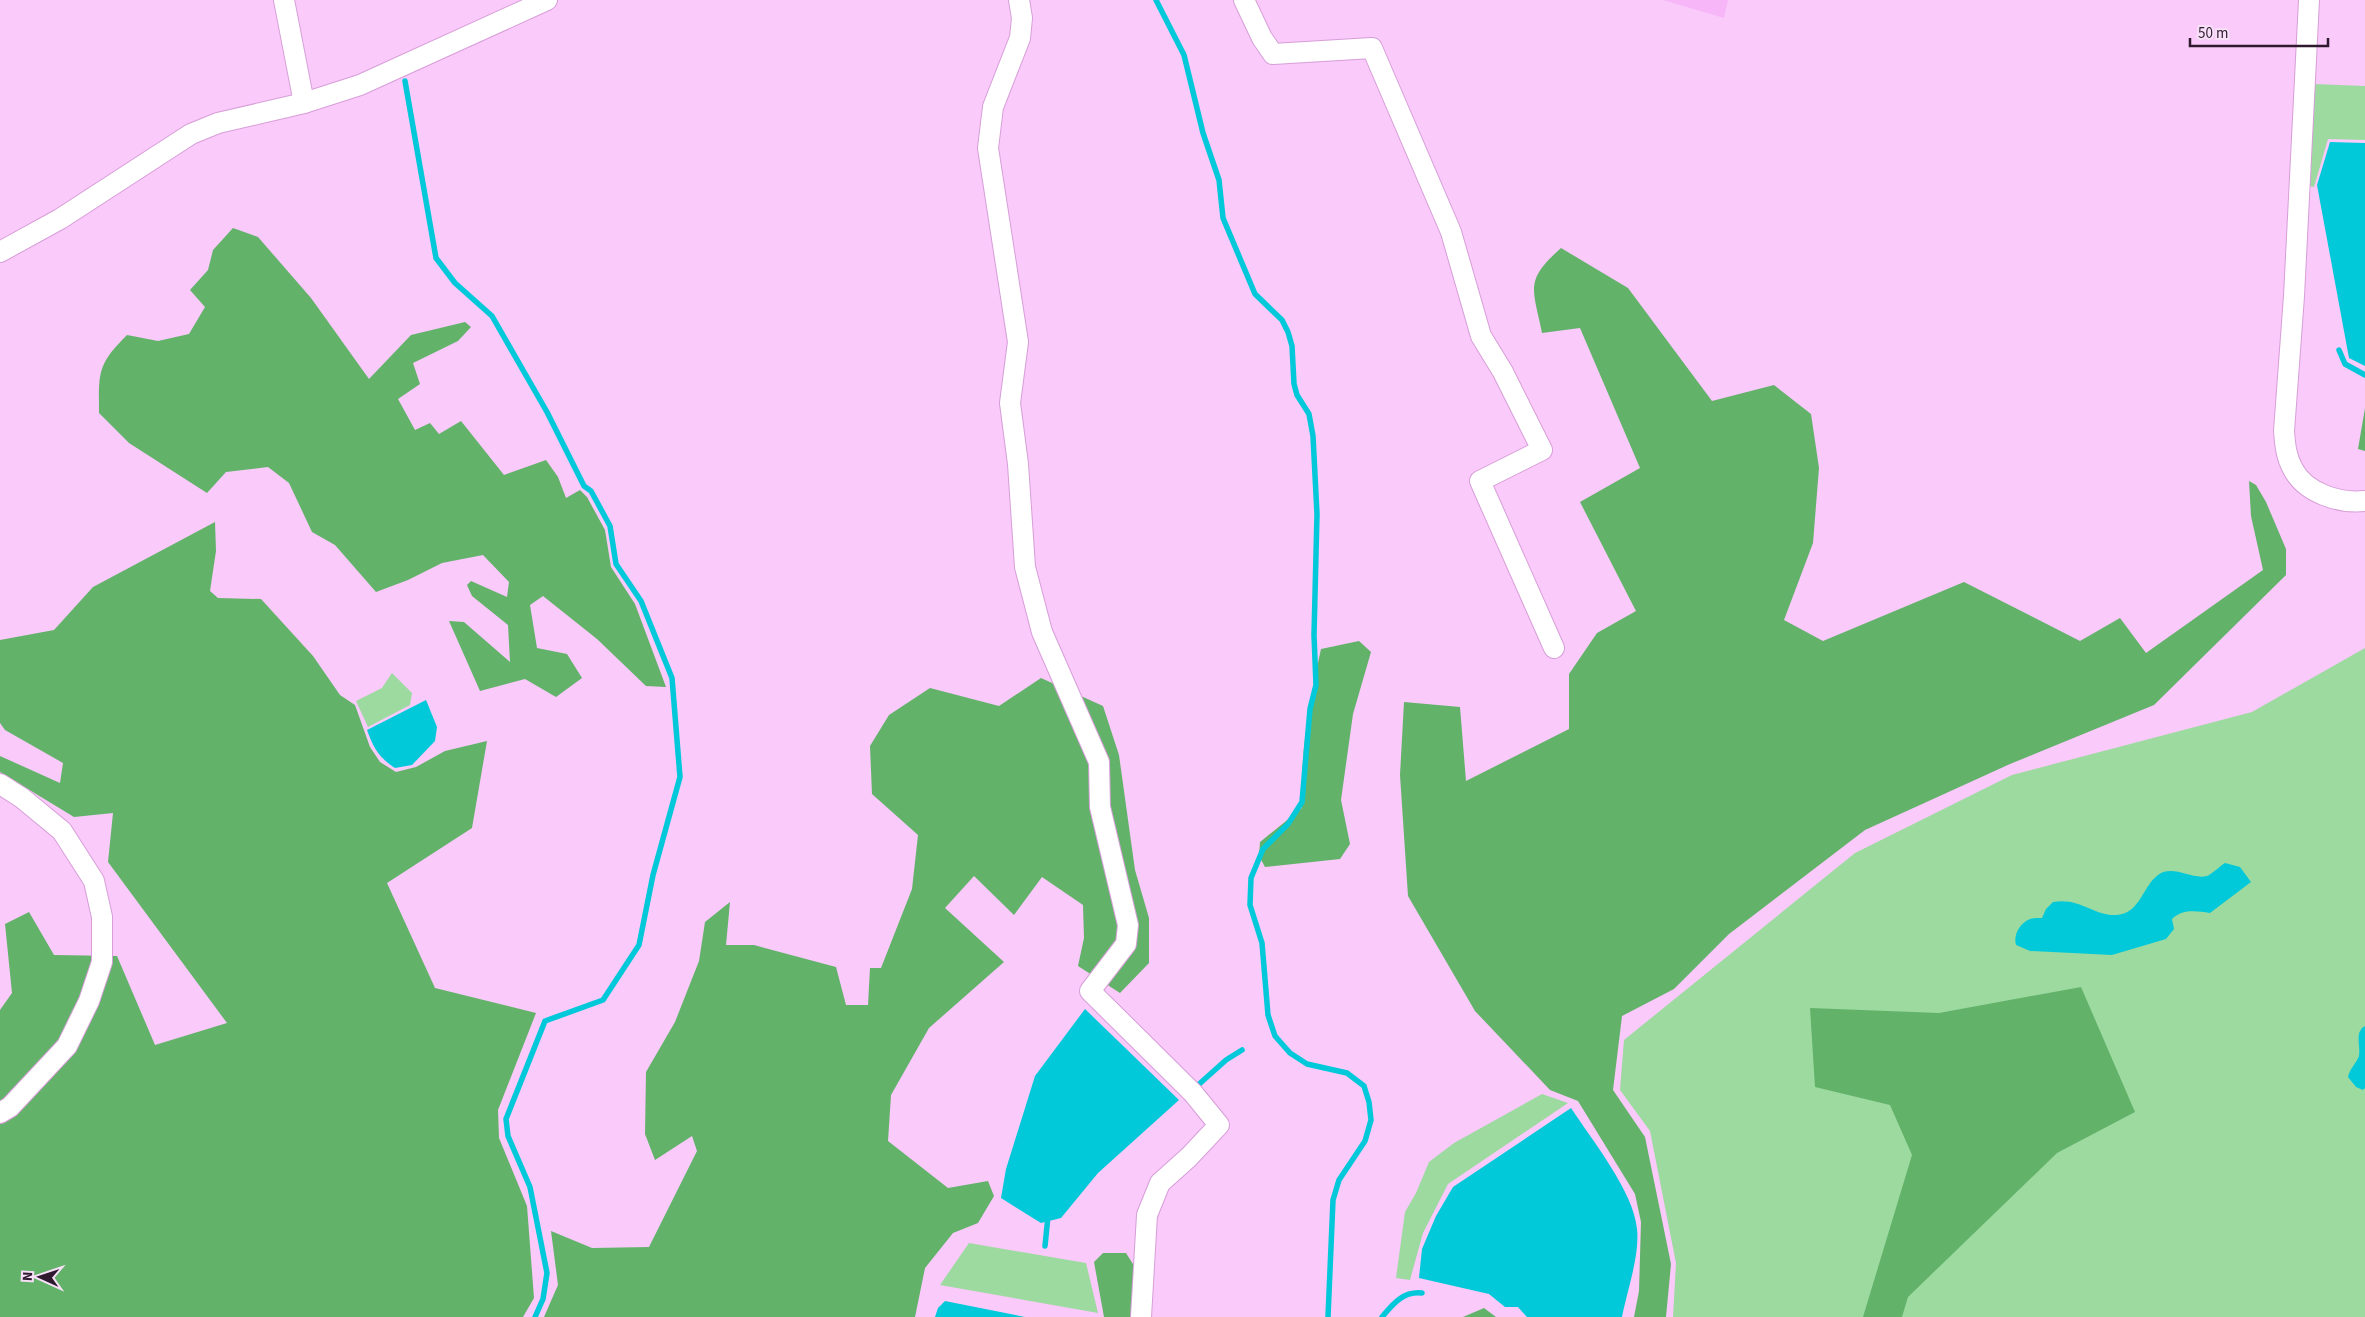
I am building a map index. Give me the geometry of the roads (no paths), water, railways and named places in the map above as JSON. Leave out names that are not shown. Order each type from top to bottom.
[{"type":"street","points":[[284,0],[304,103]]},
{"type":"street","points":[[0,252],[60,218],[191,134],[218,124],[304,103],[360,85],[497,21],[547,0]]},
{"type":"street","points":[[1019,0],[1022,18],[1020,38],[993,107],[988,148],[1018,342],[1010,402],[1018,464],[1025,567],[1042,632],[1099,762],[1100,807],[1128,925],[1126,944],[1090,991],[1193,1093],[1218,1125],[1189,1156],[1160,1182],[1147,1215],[1141,1317]]},
{"type":"street","points":[[1244,0],[1262,38],[1273,54],[1372,48],[1451,232],[1481,336],[1502,372],[1542,450],[1480,481],[1554,648]]},
{"type":"street","points":[[2308,0],[2294,296],[2284,431],[2285,449],[2293,470],[2312,489],[2334,499],[2365,501]]},
{"type":"street","points":[[0,784],[22,798],[62,831],[94,881],[102,917],[102,962],[90,1001],[67,1046],[10,1107],[0,1113]]},
{"type":"waterway","points":[[1156,0],[1184,55],[1203,133],[1219,180],[1223,218],[1255,294],[1282,320],[1288,332],[1292,346],[1294,384],[1297,395],[1309,414],[1313,436],[1317,514],[1314,635],[1316,685],[1310,709],[1302,802],[1288,824],[1263,849],[1251,878],[1250,905],[1262,943],[1268,1015],[1275,1036],[1290,1053],[1307,1064],[1347,1073],[1364,1086],[1369,1102],[1371,1120],[1365,1141],[1339,1180],[1333,1200],[1328,1317]]},
{"type":"waterway","points":[[405,81],[436,258],[455,283],[492,316],[547,412],[584,486],[591,491],[610,526],[616,564],[641,601],[672,678],[680,777],[653,875],[639,945],[603,1000],[545,1021],[506,1119],[508,1136],[530,1187],[547,1273],[543,1299],[535,1317]]},
{"type":"waterway","points":[[2339,350],[2345,364],[2365,375]]},
{"type":"waterway","points":[[1197,1086],[1226,1060],[1242,1050]]},
{"type":"waterway","points":[[1045,1246],[1048,1216]]},
{"type":"waterway","points":[[1382,1317],[1399,1299],[1409,1294],[1422,1293]]}]
